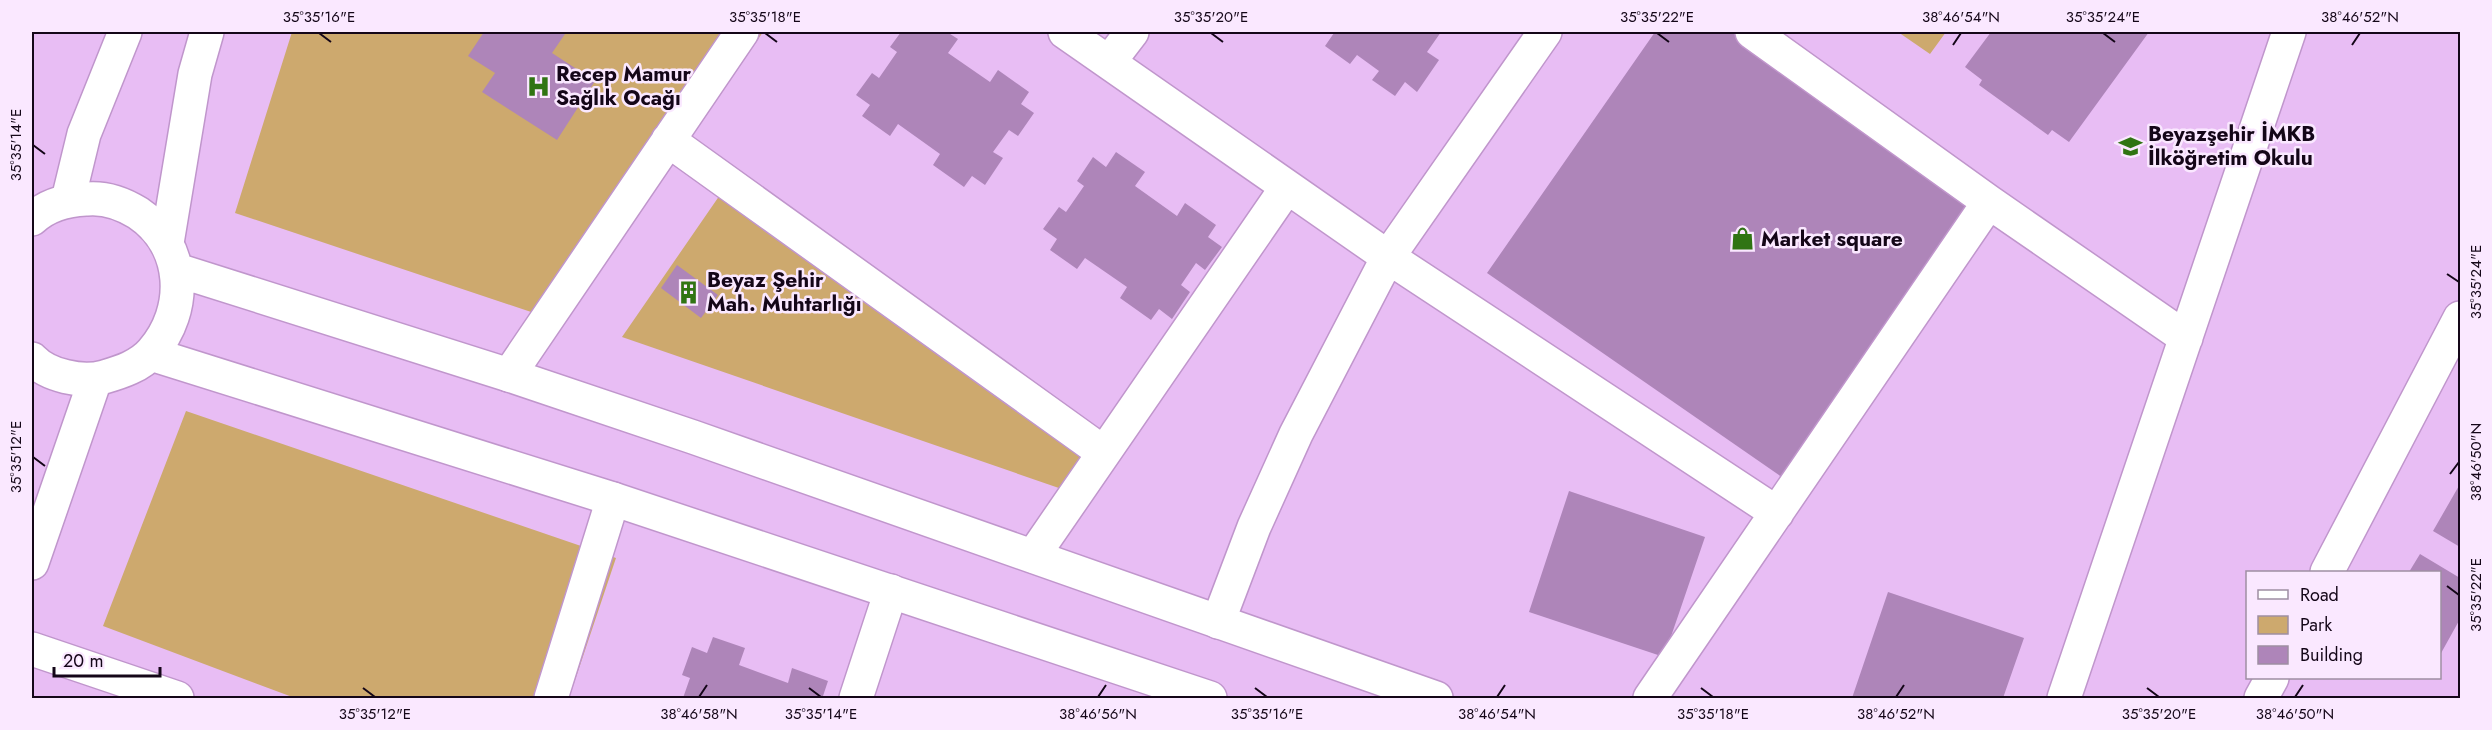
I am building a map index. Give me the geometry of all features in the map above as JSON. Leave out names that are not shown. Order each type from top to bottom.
[{"type":"main road","points":[[43,209],[84,134],[125,32]]},
{"type":"main road","points":[[32,359],[63,376],[95,380],[125,371],[151,354],[169,328],[178,298],[172,256],[195,74],[207,32]]},
{"type":"main road","points":[[508,375],[742,32]]},
{"type":"main road","points":[[1065,32],[1388,257],[1776,513]]},
{"type":"main road","points":[[1109,62],[1132,32]]},
{"type":"main road","points":[[1218,622],[1254,526],[1296,434],[1388,257],[1545,32]]},
{"type":"main road","points":[[1752,32],[1989,202],[2186,338]]},
{"type":"main road","points":[[2064,699],[2289,32]]},
{"type":"main road","points":[[668,140],[1104,453]]},
{"type":"main road","points":[[1033,556],[1287,187]]},
{"type":"main road","points":[[43,209],[97,198],[125,205],[149,220],[172,256],[1436,699]]},
{"type":"main road","points":[[1650,699],[1989,202]]},
{"type":"main road","points":[[2328,571],[2460,318]]},
{"type":"main road","points":[[151,354],[613,499],[891,591],[1199,697]]},
{"type":"main road","points":[[32,563],[95,380]]},
{"type":"main road","points":[[551,699],[613,499]]},
{"type":"main road","points":[[856,699],[891,591]]},
{"type":"main road","points":[[32,649],[177,699]]},
{"type":"main road","points":[[2261,699],[2271,679]]},
{"type":"green space","points":[[292,32],[763,32],[564,323],[235,213]]},
{"type":"green space","points":[[1898,32],[1946,32],[1930,54]]},
{"type":"green space","points":[[733,176],[1119,450],[1085,497],[622,337]]},
{"type":"green space","points":[[186,411],[616,558],[569,698],[295,698],[103,626]]},
{"type":"building","name":"Recep Mamur Sağlık Ocağı","points":[[484,32],[562,32],[565,34],[552,53],[595,81],[557,140],[482,92],[495,73],[468,56]]},
{"type":"building","points":[[901,32],[947,32],[958,39],[948,53],[990,82],[998,70],[1029,92],[1021,104],[1034,113],[1018,136],[1009,130],[993,152],[1003,158],[985,185],[972,176],[964,187],[933,165],[940,154],[898,124],[890,136],[862,116],[870,105],[856,95],[872,73],[879,78],[897,52],[890,47]]},
{"type":"building","points":[[1332,32],[1441,32],[1427,52],[1439,60],[1417,92],[1405,82],[1395,96],[1372,80],[1379,71],[1357,55],[1350,64],[1325,46],[1334,33]]},
{"type":"building","name":"Market square","points":[[1655,32],[1748,32],[2000,205],[1802,491],[1487,273]]},
{"type":"building","points":[[1991,32],[2149,32],[2069,142],[2052,130],[2048,135],[1979,85],[1982,80],[1965,67]]},
{"type":"building","points":[[1116,152],[1145,172],[1135,186],[1177,216],[1185,203],[1216,225],[1208,237],[1222,247],[1205,270],[1196,263],[1181,285],[1190,292],[1172,319],[1159,309],[1151,320],[1120,298],[1127,287],[1085,258],[1077,269],[1050,250],[1057,239],[1043,229],[1059,207],[1066,212],[1084,186],[1077,181],[1093,157],[1106,167]]},
{"type":"building","name":"Beyaz Şehir Mah. Muhtarlığı","points":[[677,265],[718,295],[701,318],[661,288]]},
{"type":"building","points":[[2460,484],[2460,547],[2433,531]]},
{"type":"building","points":[[1569,491],[1705,537],[1664,657],[1529,612]]},
{"type":"building","points":[[2420,554],[2460,578],[2460,619],[2441,653],[2441,571],[2410,571]]},
{"type":"building","points":[[1888,592],[2024,638],[2003,698],[1852,698]]},
{"type":"building","points":[[713,637],[745,648],[739,665],[788,683],[792,668],[828,681],[823,696],[830,698],[683,698],[690,678],[682,675],[692,647],[707,653]]},
{"type":"place","name":"Recep Mamur Sağlık Ocağı","points":[[538,86]]},
{"type":"place","name":"Beyazşehir İMKB İlköğretim Okulu","points":[[2130,146]]},
{"type":"place","name":"Market square","points":[[1743,239]]},
{"type":"place","name":"Beyaz Şehir Mah. Muhtarlığı","points":[[689,292]]}]
